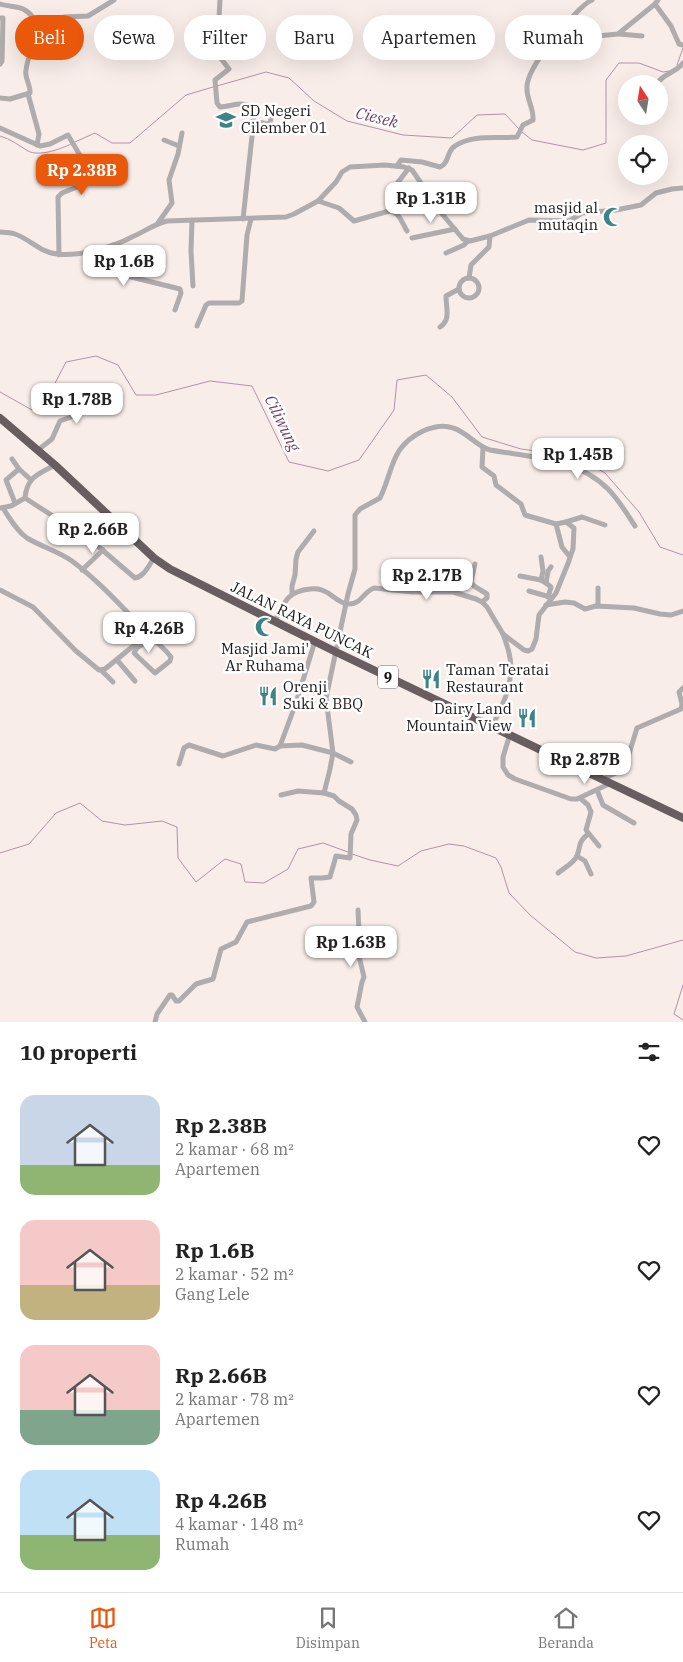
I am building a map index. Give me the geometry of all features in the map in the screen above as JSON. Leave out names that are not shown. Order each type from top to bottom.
[{"type":"highway","name":"JALAN RAYA PUNCAK","points":[[0,418],[55,465],[154,558],[170,570],[336,652],[683,818]]},
{"type":"street","points":[[84,16],[88,16],[114,0]]},
{"type":"street","points":[[220,0],[219,16],[222,26],[216,30],[216,51],[229,69],[215,80],[219,107],[239,103],[254,107],[243,219]]},
{"type":"street","points":[[575,15],[586,3],[592,0]]},
{"type":"street","points":[[618,34],[656,2],[679,36],[682,45]]},
{"type":"street","points":[[0,4],[18,7],[27,11],[30,15]]},
{"type":"street","points":[[0,18],[3,18],[2,62],[0,64]]},
{"type":"street","points":[[602,36],[618,34],[642,36]]},
{"type":"street","points":[[29,60],[26,68],[26,80],[30,89],[28,94],[39,134],[37,145]]},
{"type":"street","points":[[397,166],[401,160],[422,162],[440,167],[446,163],[450,151],[456,145],[478,139],[517,137],[521,128],[533,120],[527,90],[528,83],[539,60]]},
{"type":"street","points":[[664,75],[677,70],[683,63]]},
{"type":"street","points":[[0,98],[10,99],[28,94]]},
{"type":"street","points":[[252,121],[268,124],[271,118]]},
{"type":"street","points":[[0,128],[40,146],[50,144],[68,135],[88,169],[89,177],[83,185],[62,193],[58,197],[60,254]]},
{"type":"street","points":[[158,223],[172,203],[169,180],[178,154],[182,133]]},
{"type":"street","points":[[164,140],[179,146]]},
{"type":"street","points":[[0,232],[17,235],[38,247],[60,254],[81,253],[113,245],[131,238],[158,223],[167,221],[289,216],[318,201],[336,182],[341,173],[350,167],[381,165],[409,168],[440,211],[463,239],[468,241]]},
{"type":"street","points":[[388,195],[409,168]]},
{"type":"street","points":[[446,253],[464,245],[468,241],[490,236],[528,220],[568,221],[582,213],[616,210],[640,205],[656,193],[683,188]]},
{"type":"street","points":[[318,201],[338,208],[354,221],[394,211],[398,214],[407,231]]},
{"type":"street","points":[[197,326],[206,305],[209,303],[242,301],[247,235],[251,219]]},
{"type":"street","points":[[192,220],[191,251],[194,286]]},
{"type":"street","points":[[412,238],[455,229]]},
{"type":"street","points":[[469,278],[471,264],[489,247],[490,236]]},
{"type":"street","points":[[113,245],[114,256],[110,269],[111,272],[180,289],[181,294],[174,310]]},
{"type":"street","points":[[469,278],[475,280],[479,285],[478,294],[473,298],[466,298],[461,295],[459,289],[462,281],[469,278]]},
{"type":"street","points":[[440,327],[447,321],[446,296],[459,289]]},
{"type":"street","points":[[38,450],[52,439],[60,421],[91,410],[102,403]]},
{"type":"street","points":[[324,793],[332,753],[326,700],[356,563],[356,515],[360,509],[380,498],[396,455],[402,445],[425,430],[443,426],[456,429],[484,448],[566,464],[592,476],[611,493],[635,526]]},
{"type":"street","points":[[484,448],[482,467],[494,476],[495,484],[499,488],[522,504],[525,515],[556,524],[582,517],[605,525]]},
{"type":"street","points":[[12,459],[30,479]]},
{"type":"street","points":[[25,498],[30,479],[55,465]]},
{"type":"street","points":[[15,503],[3,480],[19,469]]},
{"type":"street","points":[[25,498],[1,508],[25,536],[63,556],[103,587],[166,651],[171,658],[170,661],[155,673],[134,653],[136,648],[150,636]]},
{"type":"street","points":[[25,498],[103,550],[136,578],[142,575],[154,558]]},
{"type":"street","points":[[503,634],[524,650],[532,649],[536,639],[539,615],[550,597],[557,591],[573,549],[574,530],[571,524],[566,522]]},
{"type":"street","points":[[556,524],[562,546],[570,557]]},
{"type":"street","points":[[292,593],[292,586],[296,575],[296,556],[314,531]]},
{"type":"street","points":[[82,570],[103,550]]},
{"type":"street","points":[[541,557],[543,582]]},
{"type":"street","points":[[475,564],[471,582],[487,594],[487,597],[482,602]]},
{"type":"street","points":[[543,582],[551,567]]},
{"type":"street","points":[[520,576],[543,582],[550,587],[550,597]]},
{"type":"street","points":[[275,621],[285,601],[292,593],[308,589],[326,591],[347,604],[357,603],[370,590],[376,588],[413,592],[454,592],[482,602],[503,634],[510,658],[509,680],[505,698],[492,726]]},
{"type":"street","points":[[598,588],[598,606]]},
{"type":"street","points":[[0,590],[33,607],[76,651],[114,682]]},
{"type":"street","points":[[529,591],[550,597]]},
{"type":"street","points":[[545,606],[562,602],[574,603],[583,608],[598,606],[634,608],[665,614],[683,611]]},
{"type":"street","points":[[101,670],[150,636]]},
{"type":"street","points":[[280,746],[315,641]]},
{"type":"street","points":[[117,660],[135,681]]},
{"type":"street","points":[[603,779],[624,769],[637,728],[681,709],[682,704],[679,692],[683,688]]},
{"type":"street","points":[[510,734],[503,760],[504,769],[509,776],[570,799],[580,798],[611,783]]},
{"type":"street","points":[[179,764],[184,748],[189,745],[223,756],[256,745],[275,749],[280,746],[302,745],[332,753],[351,762]]},
{"type":"street","points":[[155,1022],[157,1014],[170,995],[176,1001],[179,1001],[196,984],[213,979],[221,949],[236,942],[247,922],[312,906],[314,902],[311,878],[330,877],[336,856],[350,858],[351,834],[358,820],[352,809],[338,801],[334,796],[324,793],[298,790],[281,795]]},
{"type":"street","points":[[597,790],[603,805],[634,823]]},
{"type":"street","points":[[580,798],[588,805],[591,811],[586,829],[598,846]]},
{"type":"street","points":[[558,873],[577,856],[579,843],[588,834]]},
{"type":"street","points":[[577,856],[585,861],[591,874]]},
{"type":"street","points":[[358,910],[359,928],[365,948],[358,952],[364,977],[357,1008],[365,1022]]},
{"type":"waterway","name":"Ciesek","points":[[677,65],[683,48]]},
{"type":"waterway","name":"Ciesek","points":[[522,132],[532,140],[583,150],[606,143],[606,80],[619,63],[639,63],[663,72],[669,71]]},
{"type":"waterway","name":"Ciesek","points":[[217,86],[266,72],[289,78],[314,101],[347,121],[403,135],[452,138],[477,115],[505,114],[519,129]]},
{"type":"waterway","name":"Ciesek","points":[[75,142],[95,133],[112,143],[130,143],[186,95],[213,87]]},
{"type":"waterway","name":"Ciesek","points":[[0,136],[33,153],[50,152],[71,144]]},
{"type":"waterway","name":"Ciliwung","points":[[0,392],[32,410],[52,389],[66,362],[96,356],[118,365],[136,395],[156,395],[210,381],[252,386],[289,462],[328,471],[359,460],[394,410],[397,380],[426,375],[452,397],[482,437],[521,449],[575,456],[605,473],[639,512],[660,547],[683,555]]},
{"type":"waterway","points":[[0,853],[29,844],[56,813],[80,803],[102,821],[125,825],[162,821],[177,827],[178,858],[196,882],[225,859],[241,864],[245,882],[264,883],[288,869],[298,849],[323,843],[348,852]]},
{"type":"waterway","points":[[352,854],[398,866],[421,851],[449,844],[464,846],[496,858],[501,867],[509,893],[530,915],[575,952],[596,958],[626,956],[683,940]]},
{"type":"waterway","points":[[683,985],[674,1014],[683,1020]]},
{"type":"place","name":"SD Negeri Cilember 01","points":[[226,120]]},
{"type":"place","name":"masjid al mutaqin","points":[[613,217]]},
{"type":"place","name":"Masjid Jami' Ar Ruhama","points":[[265,627]]},
{"type":"place","name":"Taman Teratai Restaurant","points":[[431,679]]},
{"type":"place","name":"Orenji Suki & BBQ","points":[[268,696]]},
{"type":"place","name":"Dairy Land Mountain View","points":[[527,718]]}]
